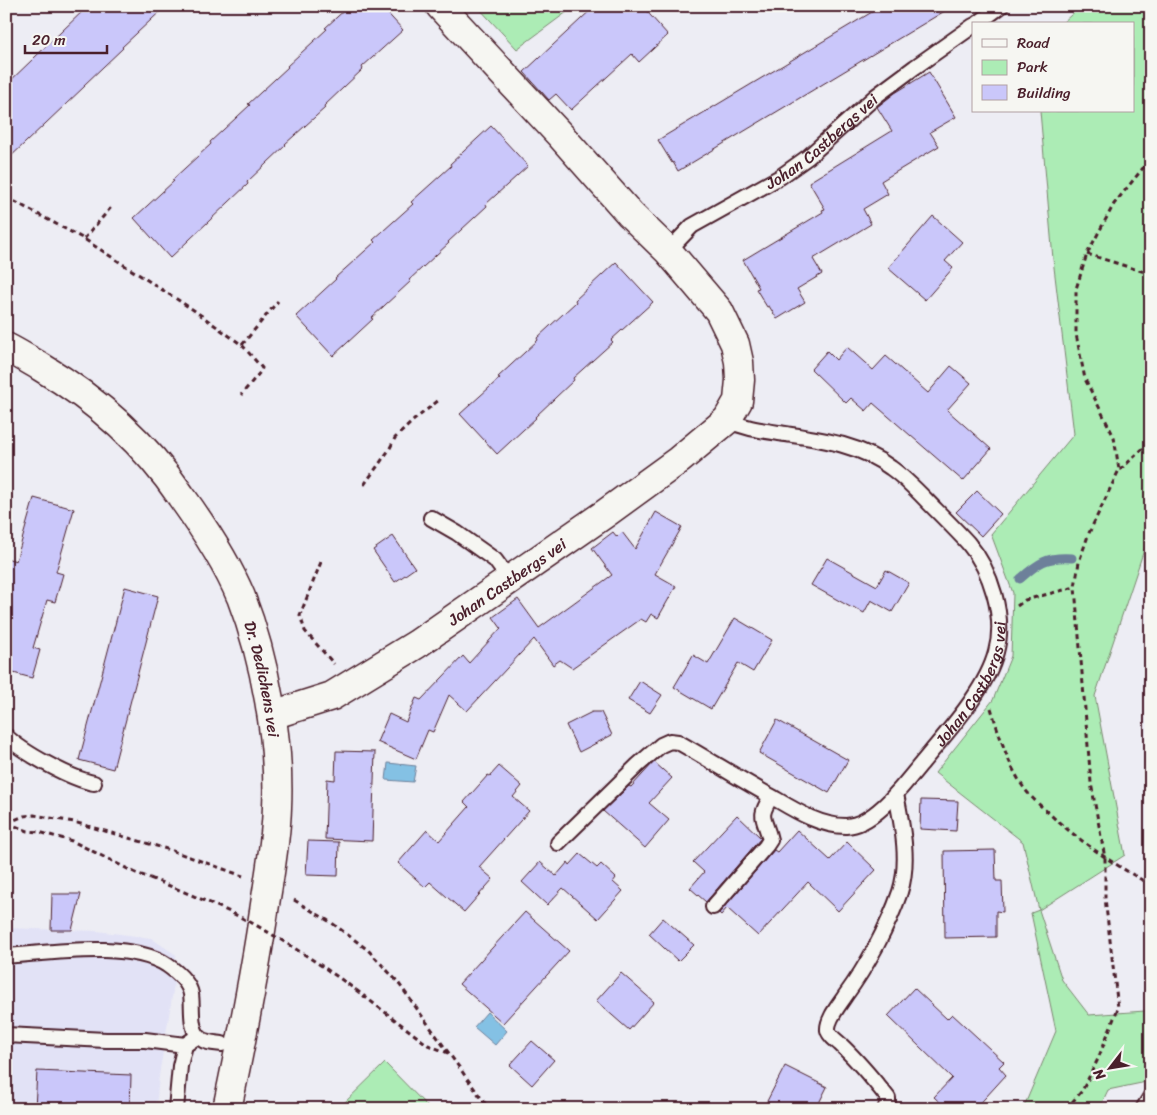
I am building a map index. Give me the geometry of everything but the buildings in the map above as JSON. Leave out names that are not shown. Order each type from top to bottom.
[{"type":"street","name":"Johan Castbergs vei","points":[[272,715],[332,696],[417,644],[606,514],[679,460],[727,420],[738,401],[739,362],[735,344],[719,311],[668,251],[630,214],[561,136],[440,6]]},
{"type":"street","name":"Dr. Dedichens vei","points":[[6,348],[51,373],[89,400],[115,422],[163,471],[205,529],[227,568],[241,597],[255,641],[272,715],[278,806],[274,844],[248,1008],[227,1109]]},
{"type":"lane","points":[[979,22],[1001,6]]},
{"type":"lane","name":"Johan Castbergs vei","points":[[668,251],[692,226],[769,184],[808,157],[876,96],[972,27]]},
{"type":"lane","name":"Johan Castbergs vei","points":[[558,843],[660,745],[670,742],[678,742],[771,797],[826,824],[848,826],[871,817],[896,794],[968,705],[984,681],[996,652],[998,619],[995,595],[969,544],[920,494],[891,468],[863,450],[834,442],[743,427],[727,420]]},
{"type":"lane","points":[[431,518],[457,533],[495,560],[509,579]]},
{"type":"lane","points":[[6,736],[15,745],[67,773],[85,781],[94,782]]},
{"type":"lane","points":[[886,1109],[888,1098],[864,1067],[829,1033],[828,1023],[854,984],[889,920],[900,890],[905,869],[902,821],[896,794]]},
{"type":"lane","points":[[713,907],[770,840],[762,815],[771,797]]},
{"type":"lane","points":[[6,956],[93,950],[129,952],[152,957],[167,965],[181,976],[191,992],[193,1020],[198,1036],[205,1041],[222,1044]]},
{"type":"lane","points":[[6,1035],[146,1040],[185,1045]]},
{"type":"lane","points":[[176,1109],[180,1066],[185,1045],[198,1036]]},
{"type":"lane","points":[[1144,1109],[1151,1096]]},
{"type":"path","points":[[1120,470],[1114,437],[1085,379],[1076,334],[1076,290],[1087,254],[1114,204],[1143,168],[1151,163]]},
{"type":"path","points":[[6,196],[84,239],[195,310],[242,345],[262,368],[241,396]]},
{"type":"path","points":[[84,239],[113,206]]},
{"type":"path","points":[[1087,254],[1151,274]]},
{"type":"path","points":[[242,345],[278,302]]},
{"type":"path","points":[[364,484],[389,450],[395,438],[439,400]]},
{"type":"path","points":[[1066,1109],[1082,1091],[1098,1059],[1118,1008],[1105,898],[1105,858],[1091,783],[1075,587],[1079,562],[1089,533],[1120,470],[1151,441]]},
{"type":"path","points":[[321,562],[300,616],[304,631],[334,665]]},
{"type":"path","points":[[998,619],[1024,600],[1075,587]]},
{"type":"path","points":[[984,681],[998,732],[1012,766],[1022,785],[1035,802],[1072,834],[1105,858],[1151,885]]},
{"type":"path","points":[[6,823],[24,816],[34,815],[74,822],[170,850],[250,879]]},
{"type":"path","points":[[6,823],[28,831],[72,841],[136,873],[202,898],[253,924],[298,951],[356,990],[428,1045],[448,1053]]},
{"type":"path","points":[[292,899],[332,923],[368,950],[397,981],[489,1109]]},
{"type":"shaded area","points":[[6,928],[97,931],[151,938],[176,955],[173,991],[159,1076],[156,1109],[6,1109]]},
{"type":"green space","points":[[477,6],[575,6],[517,49]]},
{"type":"green space","points":[[1081,6],[1151,6],[1151,529],[1095,696],[1125,855],[1039,910],[1023,842],[935,773],[993,700],[1011,656],[1013,593],[991,534],[1074,434],[1053,259],[1040,112],[1134,112],[1134,22],[1063,22]]},
{"type":"green space","points":[[1039,910],[1062,980],[1089,1015],[1145,1011],[1151,1007],[1151,1081],[1108,1090],[1099,1109],[1023,1109],[1056,1031],[1031,913]]},
{"type":"green space","points":[[385,1063],[430,1109],[338,1109]]},
{"type":"water","points":[[388,763],[416,766],[413,782],[386,780]]},
{"type":"water","points":[[487,1012],[507,1031],[495,1045],[474,1027]]},
{"type":"waterway","points":[[1020,579],[1043,562],[1056,558],[1072,558]]}]
